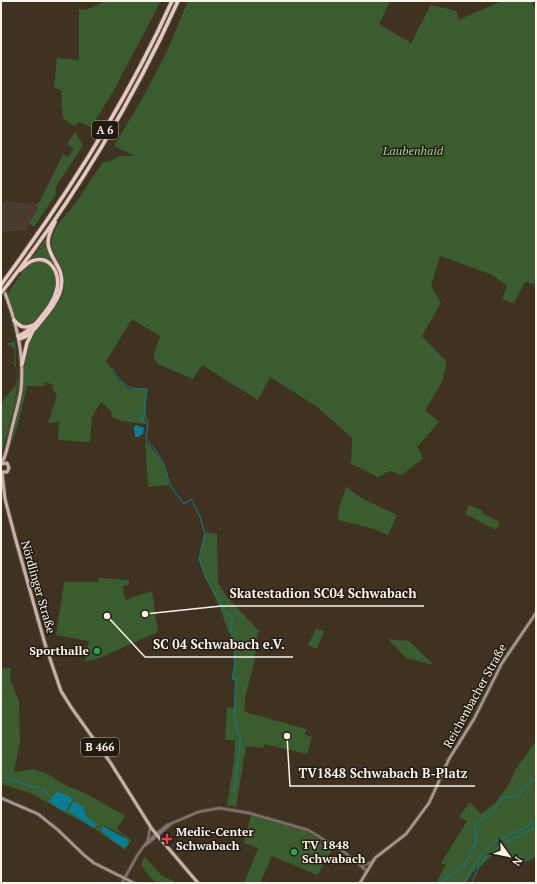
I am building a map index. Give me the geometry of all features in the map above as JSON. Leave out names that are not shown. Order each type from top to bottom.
[{"type":"highway","name":"A 6","points":[[1,284],[64,196],[101,137],[144,59],[172,1]]},
{"type":"highway","name":"A 6","points":[[1,293],[87,170],[152,54],[178,1]]},
{"type":"highway","points":[[22,364],[27,343],[33,331],[55,304],[61,288],[61,274],[50,252],[48,243],[51,230],[59,212]]},
{"type":"highway","points":[[14,275],[30,262],[37,260],[49,263],[56,271],[58,283],[54,296],[46,310],[19,338]]},
{"type":"highway","points":[[14,320],[20,326],[24,327],[35,323]]},
{"type":"highway","points":[[19,338],[26,336],[33,331]]},
{"type":"main road","points":[[1,284],[19,338],[22,364],[20,398],[6,453],[1,463],[7,463]]},
{"type":"main road","points":[[1,473],[8,472],[9,468],[6,453]]},
{"type":"main road","name":"B 466","points":[[1,473],[4,484]]},
{"type":"main road","name":"B 466","points":[[4,484],[6,473]]},
{"type":"main road","name":"Nördlinger Straße","points":[[4,484],[5,499],[14,537],[60,691],[70,708],[110,762],[156,834],[198,883]]},
{"type":"main road","name":"Reichenbacher Straße","points":[[360,883],[372,862],[381,853],[406,834],[425,808],[435,791],[449,759],[474,719],[507,655],[536,613]]},
{"type":"main road","points":[[1,798],[38,814],[94,863],[134,883]]},
{"type":"street","points":[[122,883],[143,847],[167,825],[198,812],[219,808],[238,810],[308,830],[344,852],[367,871]]},
{"type":"street","points":[[147,842],[151,827]]},
{"type":"street","points":[[143,847],[156,834]]},
{"type":"street","points":[[361,866],[366,866],[372,862]]},
{"type":"shaded area","points":[[1,201],[37,204],[37,211],[25,230],[1,232]]},
{"type":"green space","points":[[106,1],[161,1],[114,90],[91,127],[80,122],[74,126],[63,118],[61,90],[54,88],[57,58],[79,60],[79,9],[86,10]]},
{"type":"green space","name":"Laubenhaid","points":[[188,1],[390,1],[379,24],[411,43],[431,5],[457,11],[458,20],[502,1],[531,1],[536,10],[536,284],[525,282],[514,303],[502,299],[507,285],[490,274],[440,256],[431,286],[441,303],[422,336],[447,362],[442,382],[425,410],[439,422],[417,447],[423,458],[402,475],[390,471],[378,477],[351,464],[352,438],[316,406],[270,377],[258,400],[202,365],[193,379],[158,364],[153,358],[160,336],[132,319],[106,361],[118,379],[129,389],[147,388],[145,424],[122,421],[111,417],[112,412],[101,402],[92,417],[90,442],[58,440],[59,422],[48,423],[57,396],[52,388],[53,385],[46,382],[44,386],[27,386],[12,443],[11,438],[14,421],[21,399],[24,363],[29,342],[36,329],[56,306],[63,292],[64,275],[53,250],[51,243],[52,237],[60,222],[78,200],[103,162],[108,162],[120,156],[135,156],[114,146],[147,90],[168,49]]},
{"type":"green space","points":[[75,132],[83,145],[55,188],[56,194],[34,227],[29,223],[37,211],[37,204],[40,201],[63,154],[68,157],[74,149],[67,144]]},
{"type":"green space","points":[[46,238],[49,251],[60,272],[61,280],[60,290],[51,309],[44,318],[37,326],[23,337],[44,316],[54,299],[60,282],[59,273],[52,263],[46,260],[29,262]]},
{"type":"green space","points":[[41,261],[52,266],[57,276],[56,287],[52,299],[36,320],[28,325],[21,325],[18,323],[14,315],[7,294],[26,267]]},
{"type":"green space","points":[[15,341],[17,387],[1,456],[1,403],[16,385],[16,367],[13,364],[15,364],[14,349],[7,344]]},
{"type":"green space","points":[[18,344],[20,369],[19,391],[2,456],[17,393],[19,371]]},
{"type":"green space","points":[[145,441],[157,455],[167,472],[169,485],[148,487]]},
{"type":"green space","points":[[346,487],[363,499],[397,515],[388,535],[371,528],[338,520],[339,508]]},
{"type":"green space","points":[[469,505],[483,511],[482,513],[500,522],[496,530],[465,514]]},
{"type":"green space","points":[[205,532],[217,534],[218,583],[227,597],[259,631],[257,635],[253,666],[245,698],[245,712],[306,729],[305,735],[312,737],[307,754],[264,744],[264,748],[246,746],[236,807],[227,805],[234,761],[235,740],[225,740],[227,707],[234,708],[235,680],[232,679],[234,645],[232,643],[232,636],[228,632],[220,607],[205,577],[199,559]]},
{"type":"green space","points":[[99,578],[129,580],[129,585],[123,586],[125,600],[152,591],[158,632],[97,659],[85,661],[89,641],[56,635],[64,583],[97,582]]},
{"type":"green space","points":[[316,629],[324,631],[317,649],[308,645]]},
{"type":"green space","points":[[388,639],[409,641],[434,665],[406,658]]},
{"type":"green space","points":[[1,668],[11,668],[10,680],[19,703],[20,741],[14,772],[33,769],[48,774],[61,783],[85,793],[125,816],[117,829],[131,840],[125,850],[95,829],[30,793],[1,784]],"holes":[[[74,801],[84,807],[91,821],[97,824],[90,826],[81,819]],[[105,826],[124,836],[129,842],[125,848],[101,831],[101,829]]]},
{"type":"green space","points":[[536,741],[536,856],[529,861],[515,864],[501,848],[473,872],[466,883],[436,883],[446,865],[441,863],[467,821],[459,817],[470,802],[481,814],[495,803],[510,783],[515,770]]},
{"type":"green space","name":"TV 1848 Schwabach","points":[[251,815],[295,827],[334,847],[317,875],[272,856],[260,883],[244,883],[258,848],[244,843]]},
{"type":"green space","points":[[144,856],[162,876],[174,881],[174,883],[160,883],[150,878],[141,864]]},
{"type":"water","points":[[136,425],[144,428],[143,434],[138,437],[135,437],[134,427]]},
{"type":"water","points":[[57,791],[71,797],[72,801],[65,812],[49,802]]},
{"type":"water","points":[[74,801],[84,807],[86,815],[97,824],[96,826],[90,826],[68,811]]},
{"type":"water","points":[[103,826],[127,839],[129,842],[125,848],[101,831]]},
{"type":"waterway","points":[[112,368],[126,385],[134,388],[147,389],[144,409],[148,424]]},
{"type":"waterway","points":[[138,411],[141,414],[143,422],[148,425],[146,436],[147,441],[156,451],[164,465],[171,487],[184,504],[191,499],[200,517],[205,533],[199,559],[206,578],[218,599],[222,610],[232,617],[231,632]]},
{"type":"waterway","points":[[231,636],[234,646],[235,665],[232,679],[236,679],[235,717],[237,731],[240,735],[234,792]]},
{"type":"waterway","points":[[1,777],[39,788],[52,798]]},
{"type":"waterway","points":[[438,883],[465,864],[476,840],[475,825],[482,819],[488,817],[503,797],[518,796],[532,780],[536,781]]},
{"type":"waterway","points":[[486,850],[492,843],[524,828],[536,820]]},
{"type":"waterway","points":[[472,883],[483,862],[497,848],[515,837],[536,828]]},
{"type":"waterway","points":[[463,883],[484,852]]},
{"type":"place","name":"Skatestadion SC04 Schwabach","points":[[145,614]]},
{"type":"place","name":"SC 04 Schwabach e.V.","points":[[107,616]]},
{"type":"place","name":"Sporthalle","points":[[97,651]]},
{"type":"place","name":"TV1848 Schwabach B-Platz","points":[[287,736]]},
{"type":"place","name":"Medic-Center Schwabach","points":[[167,839]]},
{"type":"place","name":"TV 1848 Schwabach","points":[[294,852]]}]
